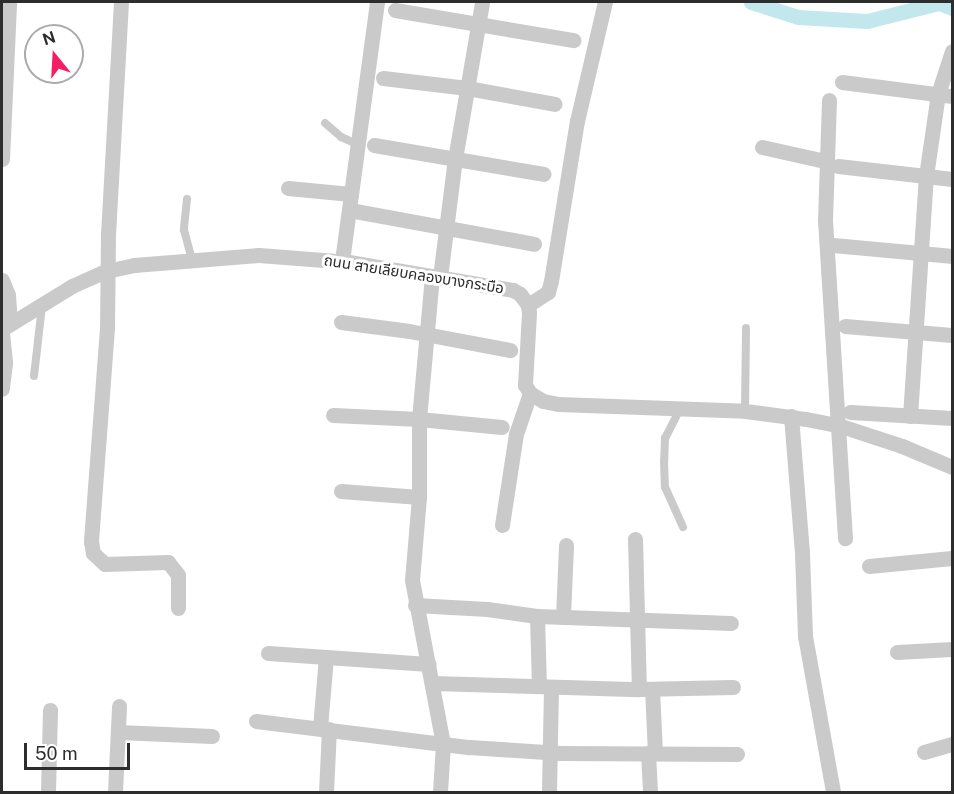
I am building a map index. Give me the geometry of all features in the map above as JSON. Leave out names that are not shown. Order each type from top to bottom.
[{"type":"street","points":[[2,159],[9,2]]},
{"type":"street","points":[[121,2],[106,271],[110,290],[91,541],[93,553],[105,564],[168,562],[178,575],[178,608]]},
{"type":"street","points":[[342,261],[377,2]]},
{"type":"street","points":[[440,792],[443,744],[412,580],[419,497],[419,419],[436,277],[482,2]]},
{"type":"street","points":[[605,2],[577,121],[551,281],[548,292],[528,305],[524,382],[530,393],[558,404],[746,411],[791,416],[838,425],[902,446],[952,467]]},
{"type":"street","points":[[395,10],[573,40]]},
{"type":"street","points":[[910,416],[926,176],[945,95],[952,51]]},
{"type":"street","points":[[383,78],[467,88],[555,104]]},
{"type":"street","points":[[842,82],[945,95]]},
{"type":"street","points":[[829,100],[832,164],[828,288],[845,538]]},
{"type":"street","points":[[374,145],[544,174]]},
{"type":"street","points":[[762,147],[832,164],[952,178]]},
{"type":"street","points":[[288,188],[351,194]]},
{"type":"street","points":[[355,211],[534,244]]},
{"type":"street","points":[[833,245],[952,256]]},
{"type":"street","name":"ถนน สายเลียบคลองบางกระบือ","points":[[4,329],[72,286],[106,271],[134,265],[259,255],[342,261],[513,290],[520,294],[528,305]]},
{"type":"street","points":[[2,280],[8,295],[4,329],[5,363],[2,389]]},
{"type":"street","points":[[341,322],[428,334],[510,350]]},
{"type":"street","points":[[845,326],[952,335]]},
{"type":"street","points":[[502,525],[516,435],[530,393]]},
{"type":"street","points":[[850,412],[952,418]]},
{"type":"street","points":[[333,415],[419,419],[502,427]]},
{"type":"street","points":[[791,416],[802,554],[805,636],[833,792]]},
{"type":"street","points":[[341,491],[419,497]]},
{"type":"street","points":[[635,539],[637,621],[651,753],[650,792]]},
{"type":"street","points":[[563,617],[566,545]]},
{"type":"street","points":[[869,566],[952,558]]},
{"type":"street","points":[[415,605],[487,609],[537,616],[731,623]]},
{"type":"street","points":[[537,616],[551,752],[549,792]]},
{"type":"street","points":[[897,652],[952,649]]},
{"type":"street","points":[[268,653],[429,664]]},
{"type":"street","points":[[326,657],[326,792]]},
{"type":"street","points":[[432,683],[646,689],[733,687]]},
{"type":"street","points":[[115,792],[119,706]]},
{"type":"street","points":[[48,792],[51,710]]},
{"type":"street","points":[[256,721],[443,744],[551,752],[737,754]]},
{"type":"street","points":[[118,732],[212,736]]},
{"type":"street","points":[[924,752],[952,744]]},
{"type":"lane","points":[[325,123],[341,137],[357,144]]},
{"type":"lane","points":[[187,200],[184,230],[192,259]]},
{"type":"lane","points":[[34,376],[42,304]]},
{"type":"lane","points":[[746,328],[746,411]]},
{"type":"lane","points":[[680,408],[665,438],[664,461],[666,487],[683,527]]},
{"type":"waterway","points":[[751,2],[798,17],[867,21],[939,3],[952,8]]}]
